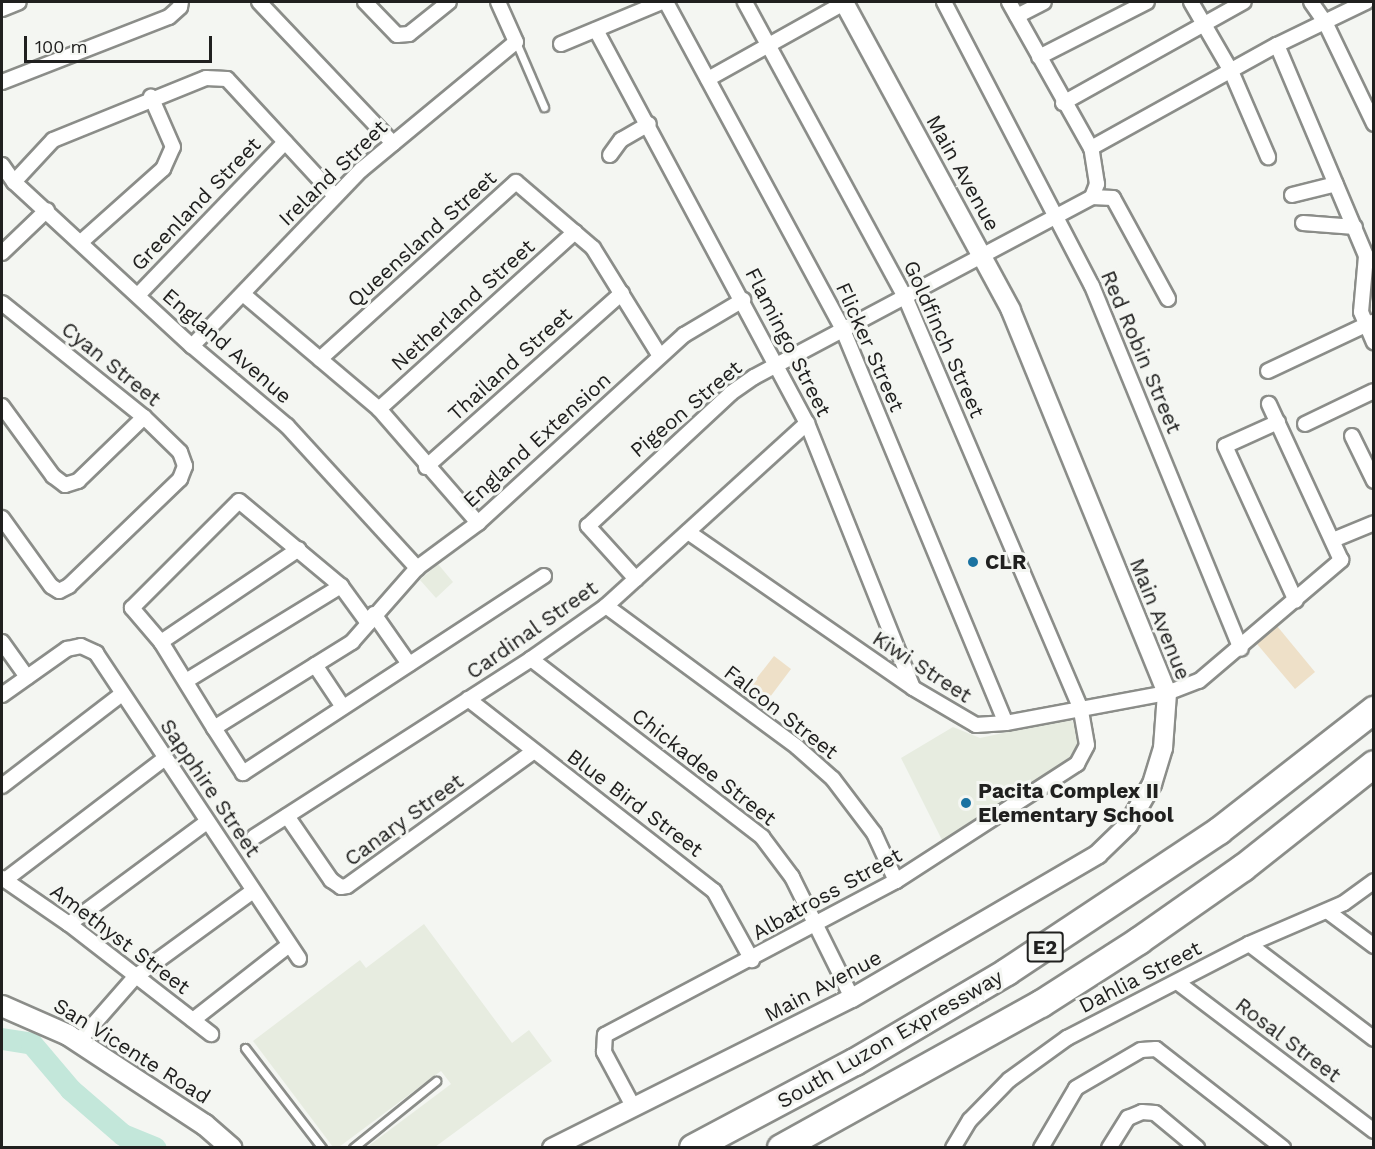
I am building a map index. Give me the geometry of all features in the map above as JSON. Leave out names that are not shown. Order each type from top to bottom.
[{"type":"highway","name":"South Luzon Expressway","points":[[693,1148],[855,1062],[1007,972],[1219,831],[1374,710]]},
{"type":"highway","name":"South Luzon Expressway","points":[[781,1148],[1041,1004],[1139,941],[1243,868],[1374,764]]},
{"type":"main road","name":"San Vicente Road","points":[[2,1005],[78,1042],[205,1125],[231,1148]]},
{"type":"street","points":[[2,9],[19,2]]},
{"type":"street","points":[[2,82],[169,16],[180,7],[181,2]]},
{"type":"street","points":[[260,2],[393,142]]},
{"type":"street","points":[[365,2],[397,35],[408,34],[449,2]]},
{"type":"street","points":[[498,2],[516,42]]},
{"type":"street","points":[[561,44],[662,2]]},
{"type":"street","name":"Flicker Street","points":[[666,2],[843,330],[1006,723]]},
{"type":"street","name":"Goldfinch Street","points":[[746,2],[906,297],[1080,706]]},
{"type":"street","points":[[708,79],[845,2]]},
{"type":"street","name":"Main Avenue","points":[[552,1148],[852,998],[1098,854],[1128,825],[1152,784],[1163,748],[1167,693],[1011,310],[845,2]]},
{"type":"street","name":"Red Robin Street","points":[[944,2],[1092,286],[1241,649]]},
{"type":"street","points":[[1009,2],[1063,103],[1091,148],[1097,184],[1092,197],[1113,198],[1168,300]]},
{"type":"street","points":[[1017,16],[1044,2]]},
{"type":"street","points":[[1039,57],[1147,2]]},
{"type":"street","points":[[1191,2],[1231,71],[1268,157]]},
{"type":"street","points":[[1063,103],[1244,2]]},
{"type":"street","points":[[1311,2],[1325,22],[1374,124]]},
{"type":"street","points":[[1091,148],[1277,45],[1366,2]]},
{"type":"street","name":"Flamingo Street","points":[[596,30],[778,364],[807,423],[913,688]]},
{"type":"street","name":"Ireland Street","points":[[192,346],[335,195],[393,142],[516,42]]},
{"type":"street","points":[[1277,45],[1366,256],[1361,312],[1370,323],[1374,342]]},
{"type":"street","points":[[14,182],[53,140],[151,97],[206,78],[227,79],[335,195]]},
{"type":"street","points":[[81,242],[164,169],[173,147],[151,97]]},
{"type":"street","points":[[610,155],[621,140],[649,124]]},
{"type":"street","name":"Greenland Street","points":[[138,295],[285,141]]},
{"type":"street","name":"England Avenue","points":[[2,165],[14,182],[192,346],[287,426],[417,568]]},
{"type":"street","name":"Queensland Street","points":[[320,359],[516,182],[593,248],[660,356]]},
{"type":"street","points":[[1292,195],[1336,184]]},
{"type":"street","name":"Pigeon Street","points":[[636,579],[588,526],[731,393],[778,364],[1092,197]]},
{"type":"street","points":[[4,247],[47,210]]},
{"type":"street","points":[[1303,223],[1354,227]]},
{"type":"street","name":"Netherland Street","points":[[379,409],[575,232]]},
{"type":"street","name":"Thailand Street","points":[[426,467],[622,293]]},
{"type":"street","points":[[243,294],[379,409],[426,467],[478,523]]},
{"type":"street","name":"England Extension","points":[[214,728],[352,642],[417,568],[478,523],[692,329],[743,300]]},
{"type":"street","name":"Cyan Street","points":[[2,303],[144,417],[180,452],[185,465],[180,479],[69,586],[59,591],[51,586],[2,518]]},
{"type":"street","points":[[1268,371],[1370,323]]},
{"type":"street","points":[[1305,424],[1374,391]]},
{"type":"street","points":[[1167,693],[1199,681],[1241,649],[1341,560],[1269,404]]},
{"type":"street","points":[[2,406],[53,476],[65,485],[78,481],[144,417]]},
{"type":"street","points":[[1278,422],[1225,446],[1296,601]]},
{"type":"street","name":"Cardinal Street","points":[[254,837],[531,659],[606,606],[807,423]]},
{"type":"street","points":[[1352,436],[1368,457],[1374,481]]},
{"type":"street","points":[[409,664],[341,586],[239,501],[132,608],[161,642],[243,773],[544,576]]},
{"type":"street","points":[[1333,540],[1374,523]]},
{"type":"street","name":"Kiwi Street","points":[[688,532],[913,688],[970,722],[1006,723],[1080,706],[1167,693]]},
{"type":"street","points":[[161,642],[299,549]]},
{"type":"street","points":[[186,681],[341,586]]},
{"type":"street","name":"Falcon Street","points":[[606,606],[797,747],[833,779],[874,833],[896,881]]},
{"type":"street","points":[[2,642],[27,676],[2,695]]},
{"type":"street","name":"Sapphire Street","points":[[27,676],[67,648],[81,646],[96,653],[299,959]]},
{"type":"street","name":"Chickadee Street","points":[[531,659],[762,837],[792,877],[852,998]]},
{"type":"street","points":[[315,665],[343,707]]},
{"type":"street","points":[[2,786],[122,694]]},
{"type":"street","name":"Blue Bird Street","points":[[468,699],[714,891],[752,960]]},
{"type":"street","name":"Albatross Street","points":[[634,1108],[604,1052],[605,1035],[752,960],[896,881],[1077,764],[1088,734],[1080,706]]},
{"type":"street","name":"Canary Street","points":[[287,816],[331,880],[347,886],[533,752]]},
{"type":"street","points":[[3,879],[165,758]]},
{"type":"street","points":[[69,924],[207,822]]},
{"type":"street","name":"Amethyst Street","points":[[3,879],[69,924],[211,1034]]},
{"type":"street","name":"Dahlia Street","points":[[953,1148],[970,1120],[1009,1080],[1067,1038],[1249,944],[1327,911],[1374,881]]},
{"type":"street","points":[[78,1042],[135,977],[253,891]]},
{"type":"street","points":[[1327,911],[1374,946]]},
{"type":"street","points":[[1249,944],[1374,1039]]},
{"type":"street","points":[[193,1020],[289,945]]},
{"type":"street","name":"Rosal Street","points":[[1177,982],[1374,1131]]},
{"type":"street","points":[[1041,1148],[1076,1088],[1141,1050],[1156,1049],[1283,1148]]},
{"type":"street","points":[[1111,1147],[1128,1118],[1142,1112],[1155,1113],[1197,1148]]},
{"type":"lane","points":[[516,42],[544,107]]},
{"type":"lane","points":[[245,1048],[322,1148]]},
{"type":"lane","points":[[353,1148],[436,1081]]},
{"type":"shaded area","points":[[438,564],[453,582],[436,598],[420,580]]},
{"type":"shaded area","points":[[1277,626],[1315,672],[1295,689],[1257,644]]},
{"type":"shaded area","points":[[774,656],[791,669],[764,705],[746,692]]},
{"type":"shaded area","name":"Pacita Complex II Elementary School","points":[[1068,719],[1075,723],[1078,741],[1072,760],[945,846],[901,758],[953,727],[980,738]]},
{"type":"shaded area","points":[[424,924],[512,1043],[529,1030],[552,1061],[435,1147],[367,1147],[451,1084],[441,1071],[339,1147],[333,1147],[253,1041],[360,960],[366,968]]},
{"type":"waterway","points":[[2,1039],[32,1044],[71,1090],[123,1135],[156,1148]]},
{"type":"place","name":"CLR","points":[[973,562]]},
{"type":"place","name":"Pacita Complex II Elementary School","points":[[966,803]]}]
